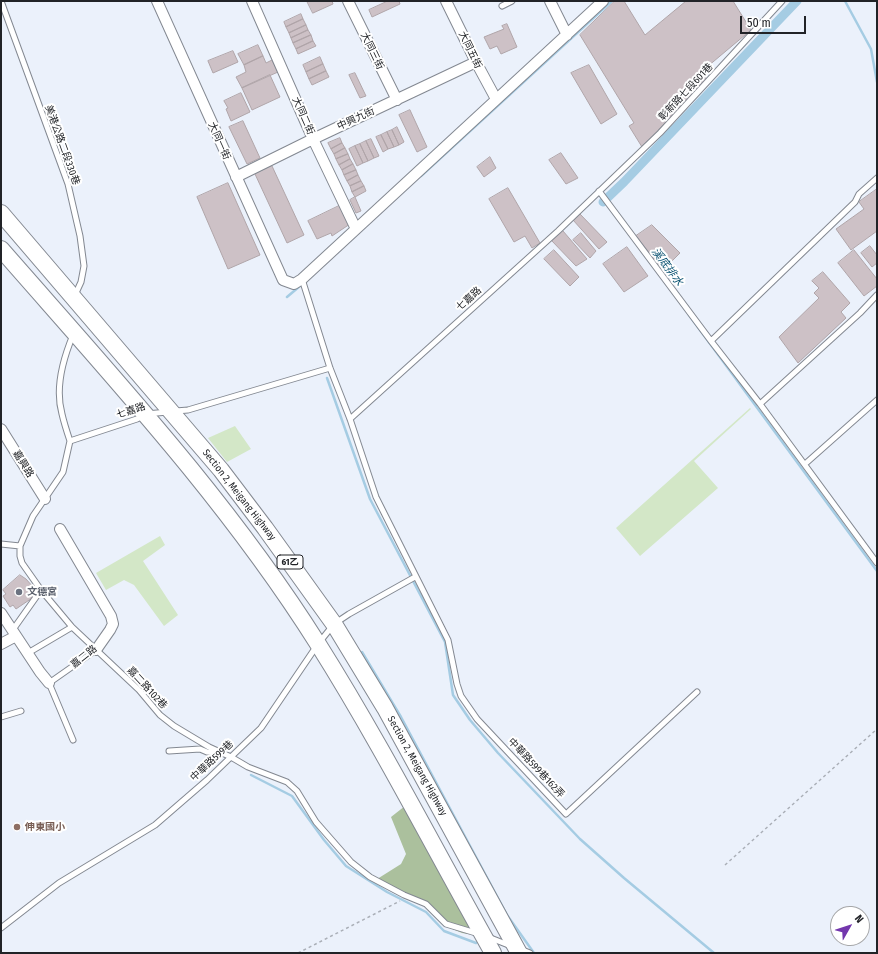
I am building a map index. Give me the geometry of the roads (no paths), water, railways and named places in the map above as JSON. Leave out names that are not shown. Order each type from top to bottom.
[{"type":"main road","name":"Section 2, Meigang Highway","points":[[1,213],[221,470],[334,624],[385,708],[522,951]]},
{"type":"main road","name":"61乙","points":[[1,249],[146,414],[235,527],[272,577],[318,644],[361,716],[493,953]]},
{"type":"street","name":"大同一街","points":[[157,1],[282,280],[294,284],[302,278]]},
{"type":"street","name":"大同二街","points":[[252,1],[313,139],[356,229]]},
{"type":"street","name":"大同三街","points":[[348,1],[397,100]]},
{"type":"street","name":"大同五街","points":[[446,1],[496,99]]},
{"type":"street","points":[[550,1],[567,35]]},
{"type":"street","points":[[302,278],[603,1]]},
{"type":"street","name":"中興九街","points":[[236,177],[476,62]]},
{"type":"street","name":"嘉興路","points":[[1,429],[45,499]]},
{"type":"street","name":"嘉二路","points":[[60,529],[111,616],[113,624],[96,650]]},
{"type":"street","points":[[1,613],[49,683]]},
{"type":"street","points":[[1,644],[14,634]]},
{"type":"lane","name":"美港公路二段330巷","points":[[1,1],[68,184],[80,236],[84,266],[81,282],[74,298]]},
{"type":"lane","points":[[502,6],[512,1]]},
{"type":"lane","name":"彰新路七段601巷","points":[[599,191],[660,133],[782,1]]},
{"type":"lane","points":[[711,341],[855,202],[859,194],[877,178]]},
{"type":"lane","points":[[599,191],[805,464],[877,563]]},
{"type":"lane","name":"七嘉路","points":[[350,419],[552,236],[599,191]]},
{"type":"lane","points":[[302,278],[330,368],[350,419],[376,497],[415,577]]},
{"type":"lane","points":[[760,404],[860,313],[877,295]]},
{"type":"lane","points":[[1,544],[20,546],[33,516],[63,472],[70,441],[61,413],[60,387],[65,353],[74,332]]},
{"type":"lane","name":"七嘉路","points":[[70,441],[146,414],[188,410],[330,368]]},
{"type":"lane","points":[[805,464],[877,400]]},
{"type":"lane","name":"嘉二路102巷","points":[[20,546],[22,564],[40,590],[72,627],[139,690],[160,715],[174,726],[221,753],[231,756],[248,767],[287,782],[297,791],[316,822],[351,862],[370,877],[404,895],[426,904],[446,924],[483,935],[522,951]]},
{"type":"lane","name":"中華路599巷","points":[[1,928],[59,883],[155,825],[207,780],[261,728],[318,644],[334,624],[415,577]]},
{"type":"lane","name":"中華路599巷162弄","points":[[415,577],[448,640],[461,696],[477,719],[566,814],[697,692]]},
{"type":"lane","points":[[14,634],[40,590]]},
{"type":"lane","points":[[28,653],[72,627]]},
{"type":"lane","name":"嘉二路","points":[[49,683],[96,650]]},
{"type":"lane","points":[[49,683],[73,740]]},
{"type":"lane","points":[[1,718],[21,711]]},
{"type":"lane","points":[[169,750],[200,749],[208,752],[221,753]]},
{"type":"lane","points":[[483,935],[488,953]]},
{"type":"waterway","points":[[421,176],[612,1]]},
{"type":"waterway","name":"溪底排水","points":[[603,202],[624,182],[797,1]]},
{"type":"waterway","points":[[845,1],[871,49],[877,82]]},
{"type":"waterway","points":[[287,297],[300,286]]},
{"type":"waterway","name":"溪底排水","points":[[689,315],[877,571]]},
{"type":"waterway","points":[[327,378],[370,499],[445,642],[453,695],[470,720],[498,753],[580,839],[714,953]]},
{"type":"waterway","points":[[362,652],[401,717],[507,915],[534,953]]},
{"type":"waterway","points":[[251,775],[292,796],[324,840],[346,866],[387,892],[426,912],[444,931],[476,943]]},
{"type":"place","name":"文德宮","points":[[19,592]]},
{"type":"place","name":"伸東國小","points":[[17,827]]}]
